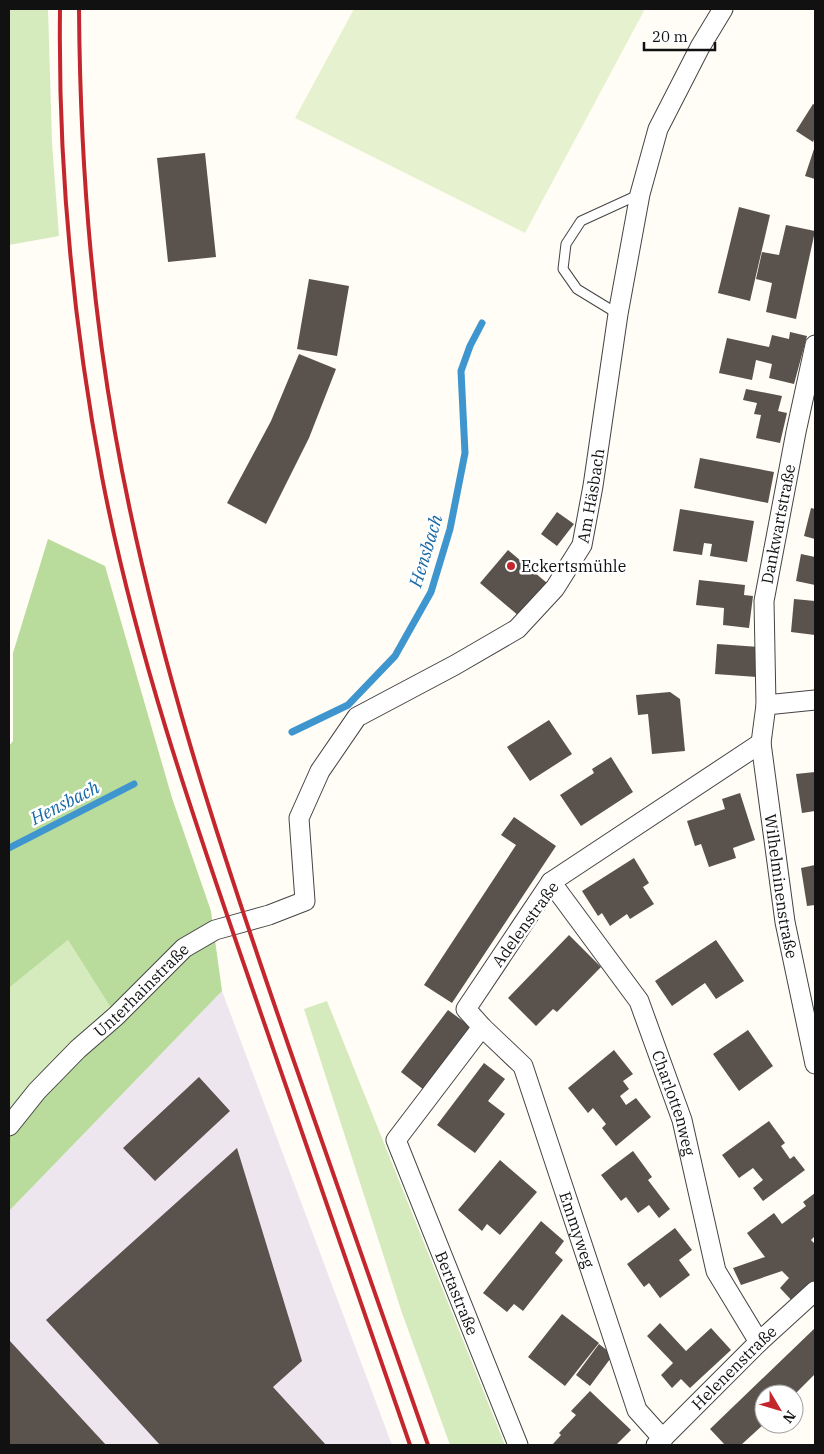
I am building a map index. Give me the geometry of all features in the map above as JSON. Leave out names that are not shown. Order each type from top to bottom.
[{"type":"street","name":"Am Häsbach","points":[[305,901],[299,818],[320,772],[357,717],[455,665],[516,629],[555,588],[582,545],[593,486],[618,314],[640,194],[658,129],[700,47],[723,9]]},
{"type":"street","name":"Dankwartstraße","points":[[766,705],[764,601],[796,432],[815,345]]},
{"type":"street","points":[[766,705],[815,700]]},
{"type":"street","name":"Wilhelminenstraße","points":[[766,705],[761,743],[785,922],[815,1064]]},
{"type":"street","name":"Adelenstraße","points":[[482,1028],[466,1009],[551,882],[761,743]]},
{"type":"street","name":"Charlottenweg","points":[[551,882],[639,1001],[682,1120],[716,1271],[758,1342]]},
{"type":"street","name":"Unterhainstraße","points":[[9,1126],[38,1091],[78,1050],[116,1016],[184,948],[215,930],[269,915],[305,901]]},
{"type":"street","name":"Bertastraße","points":[[482,1028],[396,1140],[518,1445]]},
{"type":"street","name":"Emmyweg","points":[[482,1028],[523,1066],[637,1410],[659,1442]]},
{"type":"street","name":"Helenenstraße","points":[[659,1442],[758,1342],[815,1292]]},
{"type":"lane","points":[[618,314],[577,289],[563,269],[566,244],[581,222],[640,194]]},
{"type":"shaded area","points":[[222,991],[392,1445],[9,1445],[9,1211]]},
{"type":"green space","points":[[9,9],[48,9],[52,143],[59,236],[9,245]]},
{"type":"green space","points":[[354,9],[645,9],[525,233],[295,118]]},
{"type":"green space","points":[[48,539],[105,566],[172,798],[211,911],[222,991],[9,1211],[9,1126],[116,1016],[68,940],[9,988],[9,746],[13,741],[13,653]]},
{"type":"green space","points":[[68,940],[116,1016],[9,1126],[9,988]]},
{"type":"green space","points":[[327,1001],[505,1445],[450,1445],[402,1313],[304,1009]]},
{"type":"building","points":[[813,104],[815,105],[815,137],[813,142],[796,131]]},
{"type":"building","points":[[815,146],[815,179],[805,176]]},
{"type":"building","points":[[205,153],[216,257],[168,262],[157,158]]},
{"type":"building","points":[[739,207],[770,215],[750,301],[718,293]]},
{"type":"building","points":[[786,225],[815,231],[796,319],[766,312],[772,283],[756,279],[762,252],[779,255]]},
{"type":"building","points":[[309,279],[349,286],[337,356],[297,349]]},
{"type":"building","points":[[790,332],[807,336],[794,384],[769,378],[772,364],[756,360],[752,380],[719,373],[727,338],[769,347],[772,335],[789,339]]},
{"type":"building","points":[[299,354],[336,369],[309,438],[266,524],[227,503],[271,421]]},
{"type":"building","points":[[746,389],[782,396],[778,411],[787,413],[780,443],[756,438],[761,415],[754,414],[757,403],[743,400]]},
{"type":"building","points":[[700,458],[774,472],[768,503],[694,488]]},
{"type":"building","points":[[811,508],[815,509],[815,539],[804,536]]},
{"type":"building","points":[[680,509],[754,521],[747,562],[710,556],[712,544],[704,543],[702,555],[673,551]]},
{"type":"building","points":[[557,512],[574,524],[557,546],[541,534]]},
{"type":"building","name":"Eckertsmühle","points":[[508,550],[547,583],[519,616],[480,583]]},
{"type":"building","points":[[801,554],[815,557],[815,585],[796,581]]},
{"type":"building","points":[[699,580],[745,585],[744,595],[753,596],[749,628],[723,625],[724,608],[696,605]]},
{"type":"building","points":[[794,599],[815,601],[815,635],[791,632]]},
{"type":"building","points":[[717,644],[759,647],[757,677],[715,674]]},
{"type":"building","points":[[670,692],[680,699],[685,751],[652,754],[648,714],[638,715],[636,695]]},
{"type":"building","points":[[549,720],[572,754],[530,781],[507,747]]},
{"type":"building","points":[[611,757],[633,792],[581,826],[560,795],[594,773],[592,769]]},
{"type":"building","points":[[815,772],[815,811],[802,813],[796,774]]},
{"type":"building","points":[[740,793],[755,840],[733,848],[736,858],[709,867],[701,844],[695,846],[687,821],[725,809],[722,799]]},
{"type":"building","points":[[514,817],[556,846],[452,1003],[424,985],[516,845],[501,835]]},
{"type":"building","points":[[634,858],[649,883],[643,887],[654,904],[630,919],[627,914],[610,926],[602,913],[598,916],[582,891]]},
{"type":"building","points":[[815,865],[815,905],[807,906],[801,868]]},
{"type":"building","points":[[569,935],[601,967],[557,1012],[553,1009],[536,1026],[508,998]]},
{"type":"building","points":[[716,940],[744,981],[716,999],[705,983],[672,1006],[655,981]]},
{"type":"building","points":[[448,1010],[471,1027],[424,1090],[401,1072]]},
{"type":"building","points":[[748,1030],[773,1066],[739,1091],[713,1054]]},
{"type":"building","points":[[614,1050],[633,1074],[623,1081],[629,1089],[620,1096],[626,1105],[636,1098],[651,1117],[616,1146],[602,1128],[606,1124],[593,1108],[588,1113],[568,1088]]},
{"type":"building","points":[[484,1063],[505,1079],[488,1101],[505,1114],[475,1153],[437,1125]]},
{"type":"building","points":[[199,1077],[230,1111],[155,1181],[123,1148]]},
{"type":"building","points":[[769,1121],[785,1143],[781,1146],[790,1159],[794,1156],[805,1170],[763,1201],[753,1188],[763,1180],[753,1168],[739,1178],[722,1155]]},
{"type":"building","points":[[237,1148],[302,1361],[273,1387],[326,1445],[160,1445],[46,1320]]},
{"type":"building","points":[[633,1151],[652,1177],[648,1180],[670,1209],[659,1218],[649,1205],[638,1213],[626,1197],[621,1201],[601,1175]]},
{"type":"building","points":[[500,1160],[537,1192],[500,1235],[487,1224],[482,1231],[458,1210]]},
{"type":"building","points":[[815,1193],[815,1236],[811,1240],[815,1244],[815,1287],[796,1305],[780,1288],[789,1278],[782,1271],[741,1285],[733,1268],[765,1257],[747,1233],[774,1213],[782,1224],[806,1206],[803,1202]]},
{"type":"building","points":[[541,1221],[564,1241],[555,1253],[563,1260],[523,1311],[514,1304],[507,1312],[483,1293]]},
{"type":"building","points":[[675,1228],[692,1250],[679,1260],[690,1275],[660,1298],[649,1283],[644,1287],[627,1264]]},
{"type":"building","points":[[562,1314],[599,1343],[565,1386],[528,1357]]},
{"type":"building","points":[[660,1323],[686,1351],[711,1328],[731,1350],[690,1388],[681,1379],[672,1388],[661,1375],[673,1363],[647,1336]]},
{"type":"building","points":[[815,1328],[815,1374],[804,1385],[757,1384]]},
{"type":"building","points":[[9,1340],[106,1445],[9,1445]]},
{"type":"building","points":[[599,1344],[613,1355],[590,1386],[576,1375]]},
{"type":"building","points":[[754,1387],[754,1433],[741,1445],[725,1445],[710,1429]]},
{"type":"building","points":[[590,1391],[631,1430],[616,1445],[552,1445],[561,1435],[559,1433],[576,1415],[571,1411]]},
{"type":"waterway","name":"Hensbach","points":[[292,732],[348,705],[395,656],[431,592],[450,529],[465,453],[461,371],[470,346],[482,323]]},
{"type":"waterway","name":"Hensbach","points":[[9,848],[134,784]]},
{"type":"railway","points":[[60,9],[62,126],[69,244],[83,361],[102,477],[115,541],[148,668],[186,793],[410,1445]]},
{"type":"railway","points":[[79,9],[84,169],[99,328],[115,433],[130,512],[148,590],[190,745],[238,898],[428,1445]]},
{"type":"place","name":"Eckertsmühle","points":[[511,566]]}]
